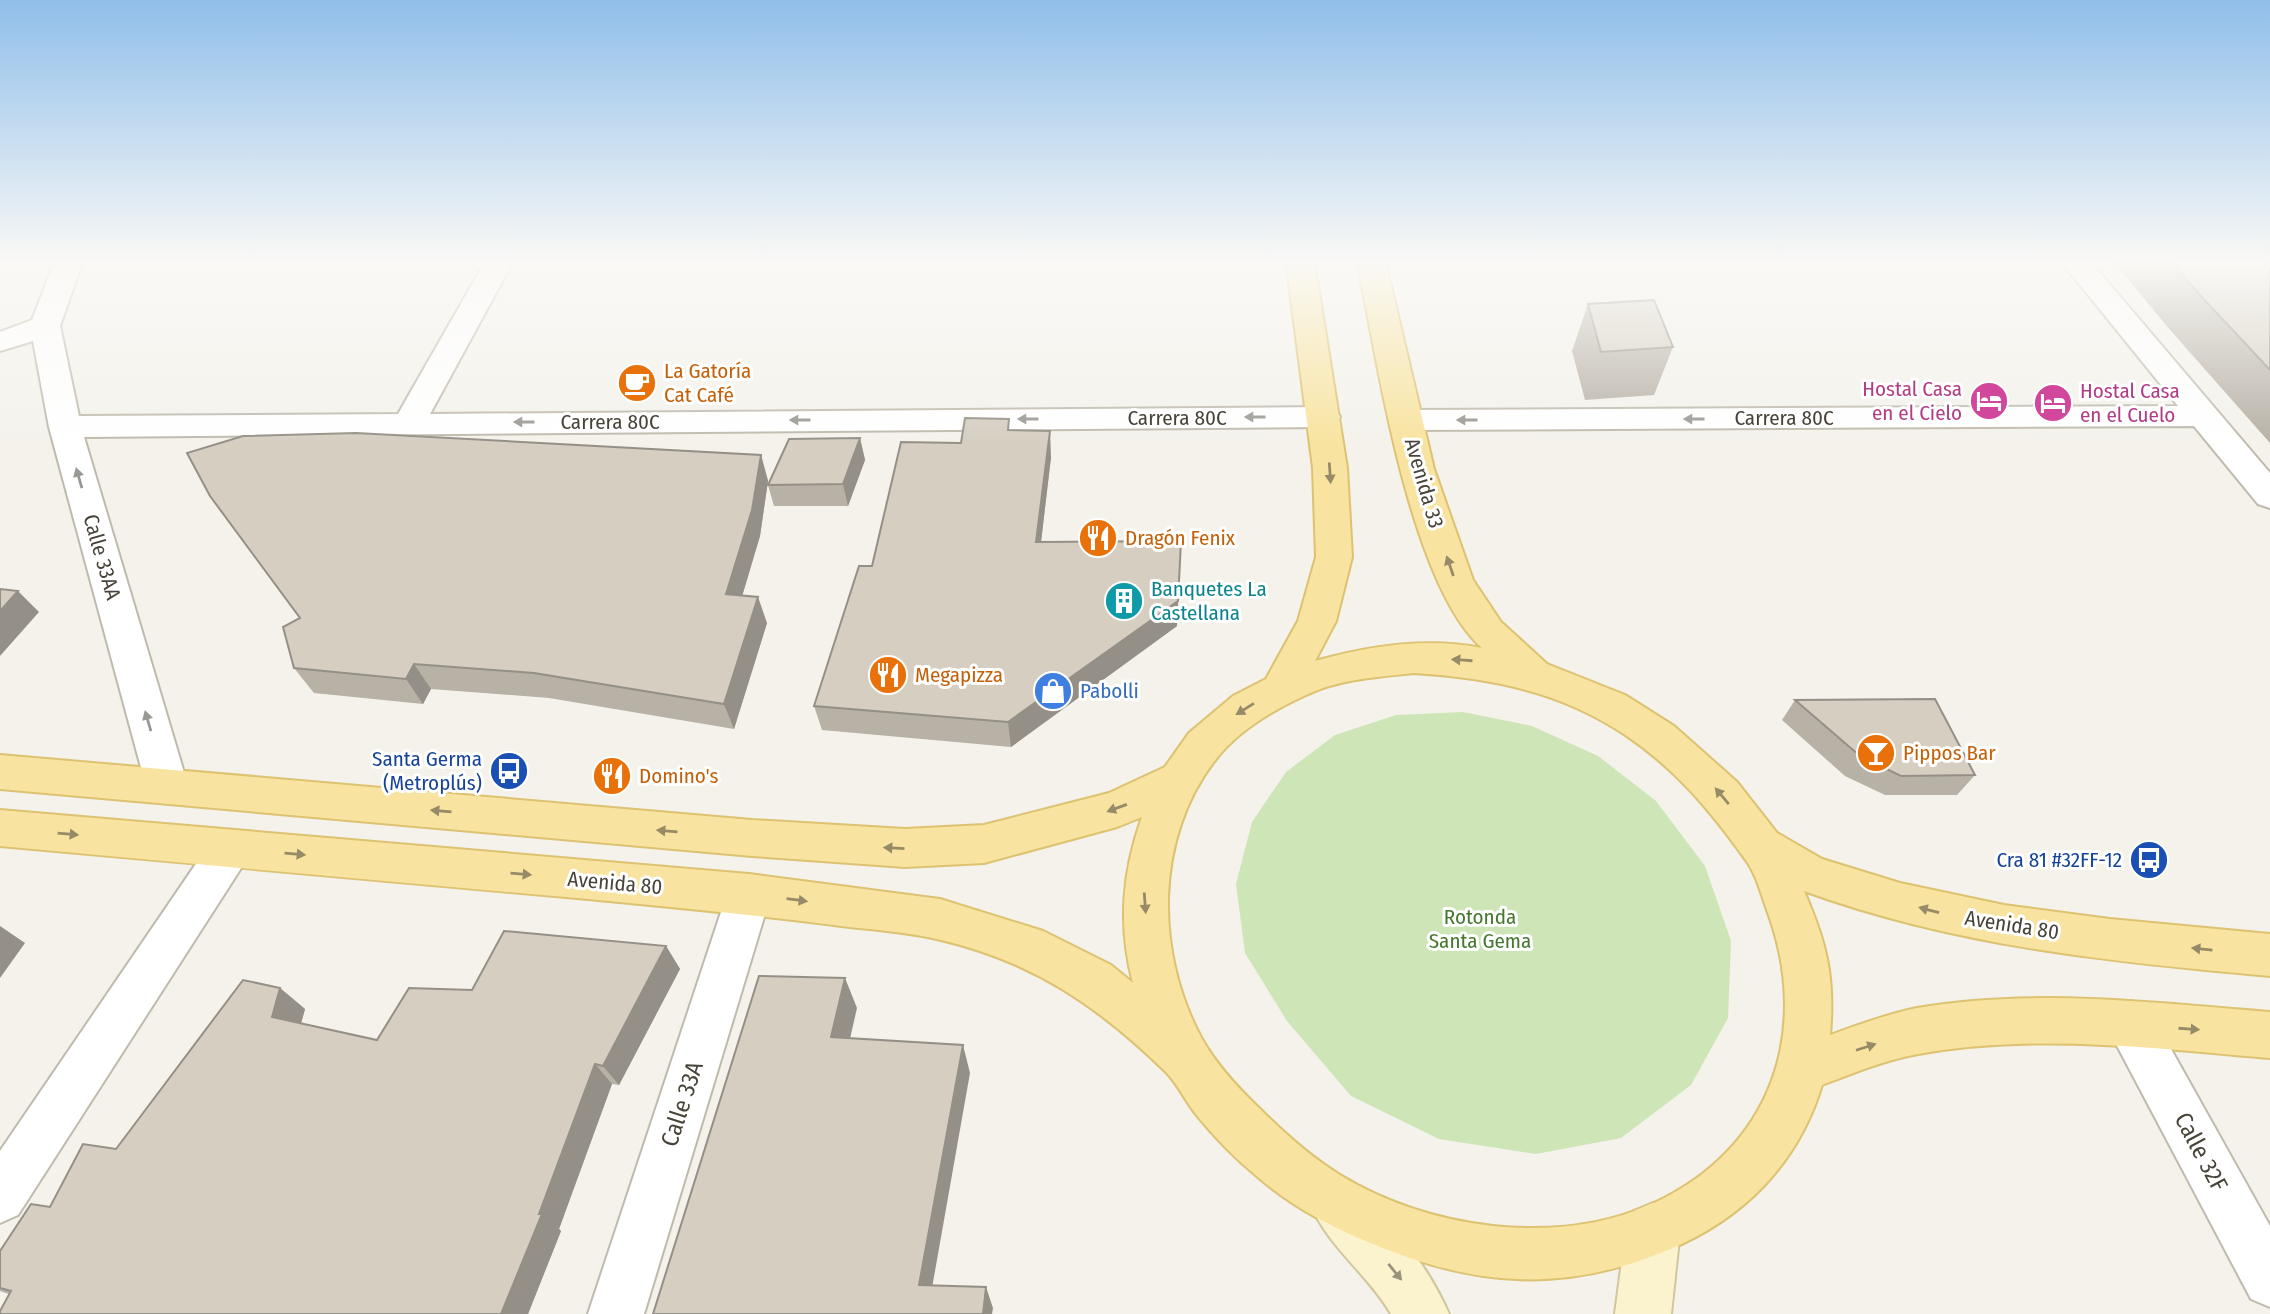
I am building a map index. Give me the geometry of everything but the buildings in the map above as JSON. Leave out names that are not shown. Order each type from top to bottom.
[{"type":"main road","points":[[1282,686],[1317,621],[1334,557],[1330,468],[1309,321]]},
{"type":"main road","name":"Avenida 33","points":[[1384,321],[1417,469],[1455,583],[1488,632],[1537,675]]},
{"type":"main road","points":[[1404,657],[1469,659],[1537,675],[1602,702],[1664,740],[1719,790],[1764,850],[1795,919],[1810,994],[1802,1068],[1786,1114],[1759,1155],[1723,1192],[1678,1220],[1605,1247],[1521,1254],[1434,1242],[1335,1201],[1251,1139],[1188,1061],[1153,979],[1143,895],[1158,819],[1188,764],[1230,719],[1282,686],[1342,665],[1404,657]]},
{"type":"main road","points":[[0,772],[752,838],[905,848],[984,844],[1116,809],[1179,780]]},
{"type":"main road","name":"Avenida 80","points":[[0,828],[749,894],[940,919],[1027,946],[1094,980],[1188,1061]]},
{"type":"main road","name":"Avenida 80","points":[[1764,850],[1812,874],[1857,890],[1943,913],[2038,931],[2270,955]]},
{"type":"main road","points":[[1802,1068],[1916,1031],[1982,1024],[2131,1024],[2270,1035]]},
{"type":"street","points":[[0,342],[45,326],[47,321]]},
{"type":"street","points":[[410,423],[466,321]]},
{"type":"street","points":[[2125,321],[2270,496]]},
{"type":"street","name":"Calle 33AA","points":[[45,326],[65,427],[167,786]]},
{"type":"street","name":"Carrera 80C","points":[[1406,420],[2204,416]]},
{"type":"street","name":"Carrera 80C","points":[[65,427],[1324,417]]},
{"type":"street","points":[[0,1197],[230,849]]},
{"type":"street","name":"Calle 33A","points":[[615,1314],[749,894]]},
{"type":"street","name":"Calle 32F","points":[[2131,1024],[2270,1280]]},
{"type":"street","points":[[1335,1201],[1401,1279],[1421,1314]]},
{"type":"street","points":[[1643,1314],[1653,1230]]},
{"type":"green space","name":"Rotonda Santa Gema","points":[[1463,712],[1532,726],[1598,756],[1656,801],[1705,866],[1731,941],[1728,1018],[1691,1085],[1621,1138],[1536,1154],[1439,1139],[1351,1096],[1287,1021],[1245,953],[1236,884],[1252,822],[1286,772],[1335,735],[1396,715]]},
{"type":"place","name":"La Gatoría Cat Café","points":[[637,383]]},
{"type":"place","name":"Hostal Casa en el Cielo","points":[[1989,401]]},
{"type":"place","name":"Hostal Casa en el Cuelo","points":[[2053,403]]},
{"type":"place","name":"Dragón Fenix","points":[[1098,538]]},
{"type":"place","name":"Banquetes La Castellana","points":[[1124,601]]},
{"type":"place","name":"Megapizza","points":[[888,675]]},
{"type":"place","name":"Pabolli","points":[[1053,691]]},
{"type":"place","name":"Pippos Bar","points":[[1876,753]]},
{"type":"place","name":"Santa Germa (Metroplús)","points":[[509,771]]},
{"type":"place","name":"Domino's","points":[[612,776]]},
{"type":"place","name":"Cra 81 #32FF-12","points":[[2149,860]]}]
